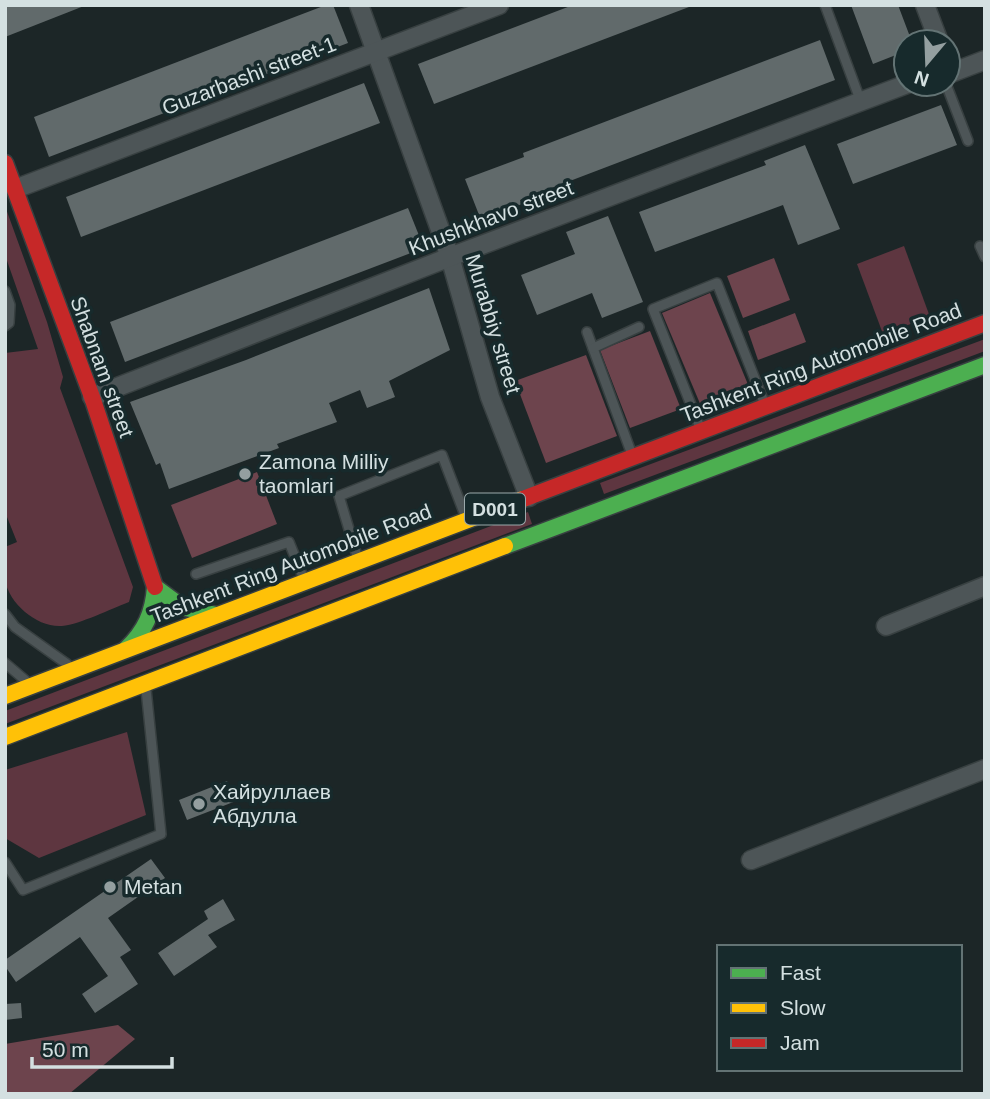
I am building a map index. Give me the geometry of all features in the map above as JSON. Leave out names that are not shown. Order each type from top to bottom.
[{"type":"main road","name":"Shabnam street","points":[[5,163],[92,397],[155,587]]},
{"type":"main road","name":"Tashkent Ring Automobile Road","points":[[5,696],[529,496],[560,505],[633,457],[985,323]]},
{"type":"main road","name":"Tashkent Ring Automobile Road","points":[[5,737],[146,683],[560,505],[985,365]]},
{"type":"main road","points":[[155,587],[167,600],[181,609],[216,615]]},
{"type":"main road","points":[[125,650],[139,638],[149,621],[154,605],[155,587]]},
{"type":"street","name":"Murabbiy street","points":[[359,5],[450,257],[489,397],[529,496]]},
{"type":"street","name":"Guzarbashi street-1","points":[[15,189],[499,5]]},
{"type":"street","points":[[925,5],[934,28]]},
{"type":"street","points":[[962,69],[985,60]]},
{"type":"street","name":"Khushkhavo street","points":[[92,397],[450,257],[892,90]]},
{"type":"street","points":[[886,626],[985,586]]},
{"type":"street","points":[[751,860],[985,769]]},
{"type":"lane","points":[[825,5],[861,102]]},
{"type":"lane","points":[[955,98],[968,141]]},
{"type":"lane","points":[[981,246],[985,257]]},
{"type":"lane","points":[[701,431],[653,309],[717,283],[766,407]]},
{"type":"lane","points":[[5,290],[10,305],[9,323],[5,326]]},
{"type":"lane","points":[[593,348],[639,327]]},
{"type":"lane","points":[[587,332],[633,457]]},
{"type":"lane","points":[[358,561],[339,496],[442,455],[467,520]]},
{"type":"lane","points":[[197,574],[289,542],[305,582]]},
{"type":"lane","points":[[5,614],[15,626],[74,670]]},
{"type":"lane","points":[[5,663],[32,685]]},
{"type":"lane","points":[[5,862],[23,890],[161,834],[146,683]]},
{"type":"shaded area","points":[[5,206],[47,322],[63,377],[60,388],[133,587],[129,602],[70,625],[53,626],[34,619],[12,598],[4,576],[5,547],[17,542],[5,512],[5,353],[38,349],[5,255]]},
{"type":"shaded area","points":[[904,246],[930,317],[883,334],[857,264]]},
{"type":"shaded area","points":[[774,258],[790,300],[743,318],[727,276]]},
{"type":"shaded area","points":[[710,293],[749,387],[701,406],[662,313]]},
{"type":"shaded area","points":[[795,313],[806,342],[758,360],[748,331]]},
{"type":"shaded area","points":[[650,331],[681,409],[630,428],[600,350]]},
{"type":"shaded area","points":[[985,339],[985,351],[604,494],[600,483]]},
{"type":"shaded area","points":[[586,355],[617,436],[546,463],[515,381]]},
{"type":"shaded area","points":[[257,472],[277,524],[192,558],[171,505]]},
{"type":"shaded area","points":[[528,512],[532,524],[5,724],[5,711]]},
{"type":"shaded area","points":[[127,732],[146,815],[39,858],[5,838],[5,770]]},
{"type":"shaded area","points":[[118,1025],[135,1039],[69,1094],[5,1094],[5,1044]]},
{"type":"building","points":[[5,5],[84,5],[84,6],[5,37]]},
{"type":"building","points":[[326,5],[333,5],[348,43],[49,157],[34,117]]},
{"type":"building","points":[[573,5],[689,7],[434,104],[418,64]]},
{"type":"building","points":[[851,5],[898,5],[907,28],[892,28],[892,57],[873,64]]},
{"type":"building","points":[[820,40],[835,80],[520,200],[522,204],[481,220],[465,179],[524,157],[523,153]]},
{"type":"building","points":[[364,83],[380,123],[81,237],[66,197]]},
{"type":"building","points":[[941,105],[957,145],[853,184],[837,144]]},
{"type":"building","points":[[805,145],[840,229],[798,245],[783,205],[655,252],[639,212],[766,165],[764,161]]},
{"type":"building","points":[[408,208],[424,248],[125,362],[110,322]]},
{"type":"building","points":[[608,216],[643,302],[602,318],[592,293],[537,315],[521,275],[575,254],[566,232]]},
{"type":"building","points":[[429,288],[450,350],[389,381],[395,397],[367,408],[360,390],[329,403],[337,422],[277,444],[279,448],[169,489],[160,463],[156,465],[130,402]]},
{"type":"building","points":[[227,781],[236,801],[187,820],[179,800]]},
{"type":"building","points":[[151,859],[165,878],[108,918],[131,950],[120,957],[138,984],[95,1013],[82,994],[108,976],[80,937],[16,982],[5,966],[5,960]]},
{"type":"building","points":[[223,899],[235,920],[208,935],[217,947],[174,976],[158,953],[208,919],[204,911]]},
{"type":"building","points":[[21,1003],[22,1018],[5,1020],[5,1004]]},
{"type":"traffic: fast","points":[[505,546],[985,365]]},
{"type":"traffic: fast","points":[[126,649],[147,621],[155,587],[182,607],[216,615]]},
{"type":"traffic: slow","points":[[5,696],[523,499]]},
{"type":"traffic: slow","points":[[5,737],[505,546]]},
{"type":"traffic: jam","points":[[5,163],[92,397],[155,587]]},
{"type":"traffic: jam","points":[[523,499],[985,323]]},
{"type":"place","name":"Zamona Milliy taomlari","points":[[245,474]]},
{"type":"place","name":"Хайруллаев Абдулла","points":[[199,804]]},
{"type":"place","name":"Metan","points":[[110,887]]}]
